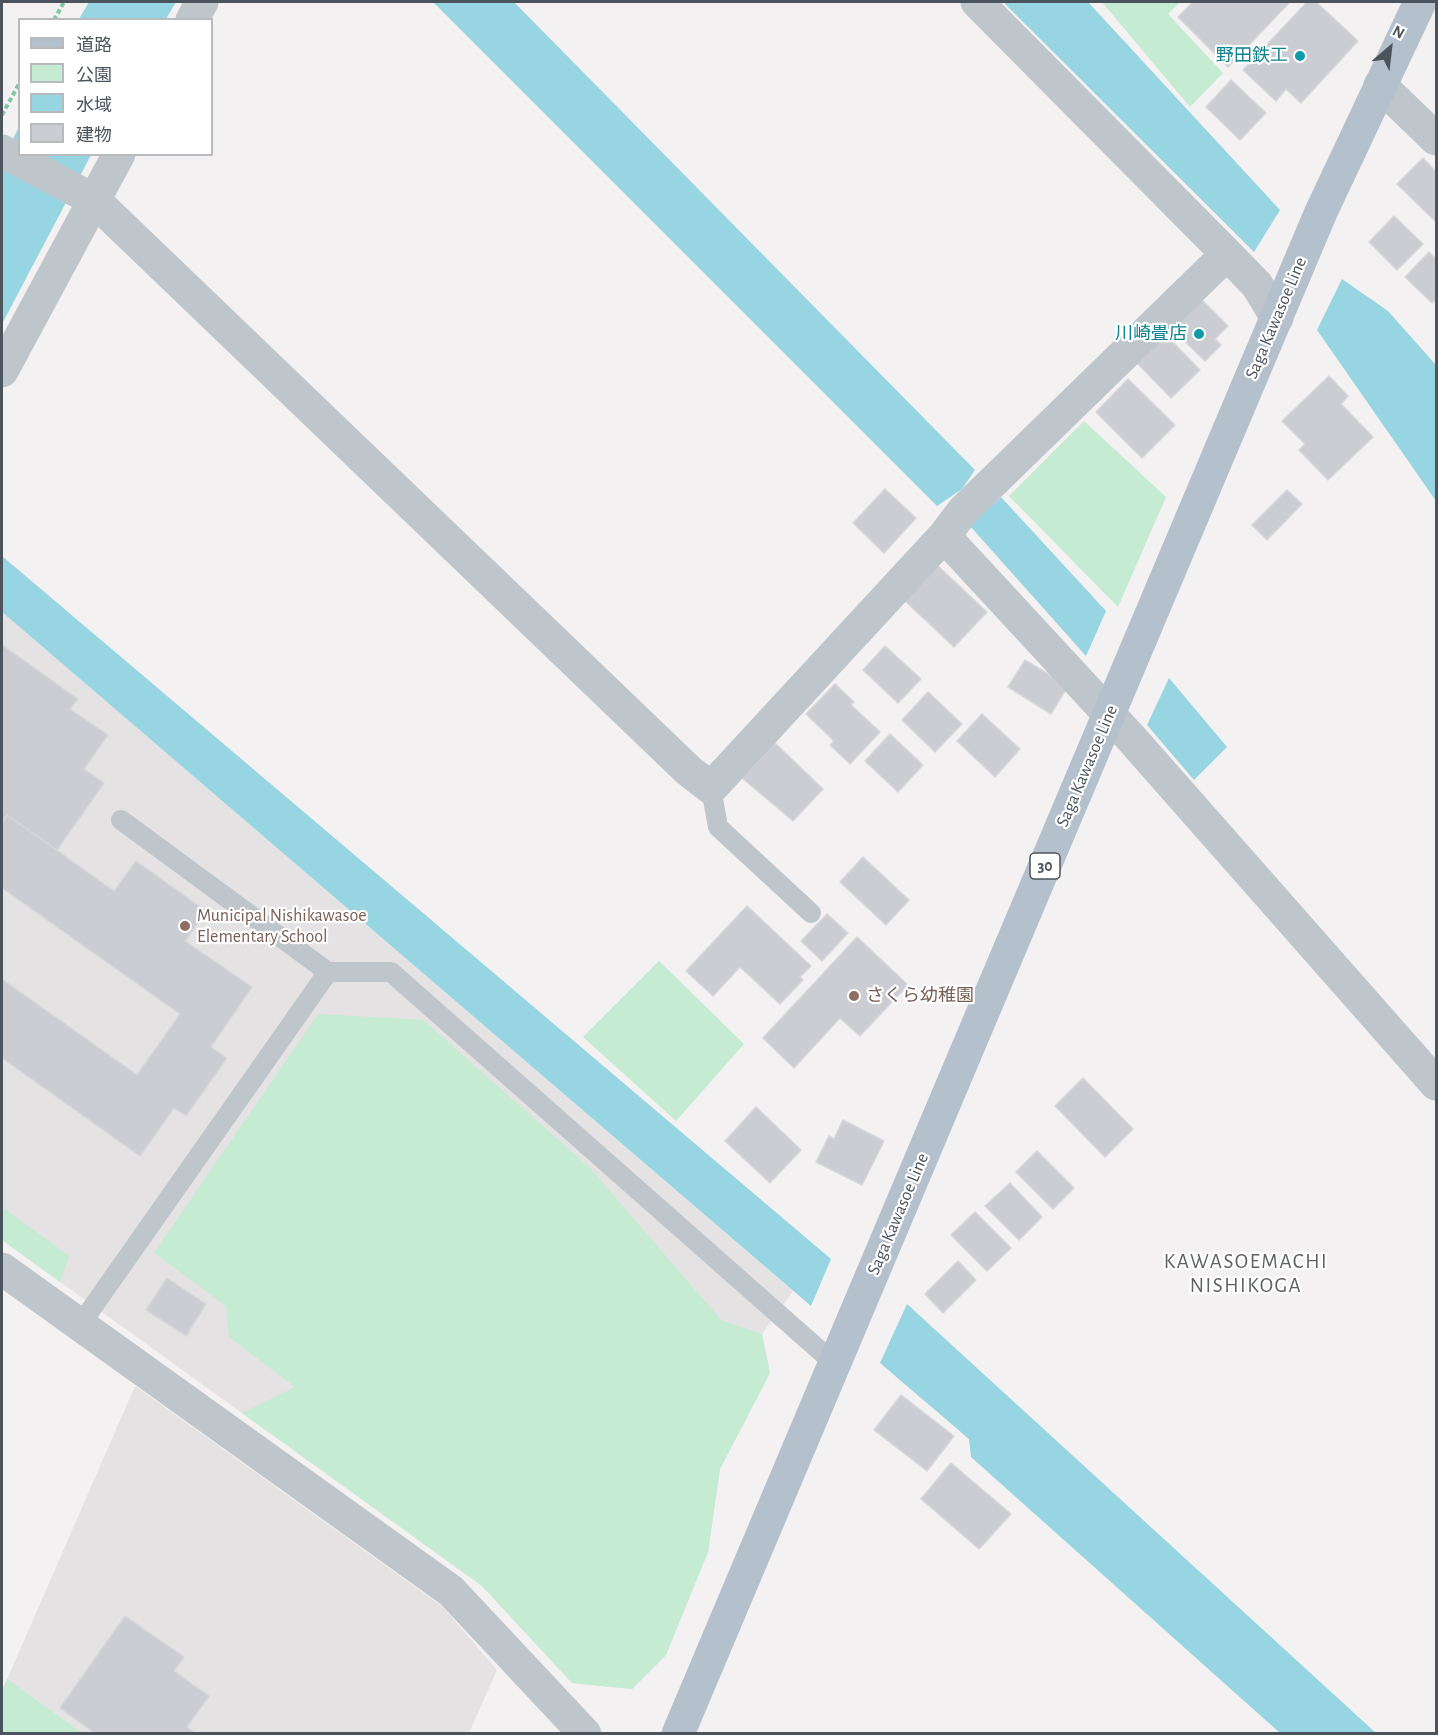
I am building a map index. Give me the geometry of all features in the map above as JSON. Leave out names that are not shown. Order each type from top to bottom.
[{"type":"main road","name":"Saga Kawasoe Line","points":[[678,1734],[1321,212],[1420,2]]},
{"type":"street","points":[[193,18],[202,2]]},
{"type":"street","points":[[977,2],[1257,285],[1276,318]]},
{"type":"street","points":[[1380,85],[1437,139]]},
{"type":"street","points":[[2,151],[94,200],[680,763],[711,788],[944,536],[963,511],[1227,254]]},
{"type":"street","points":[[2,371],[118,156]]},
{"type":"street","points":[[944,536],[1139,747],[1437,1084]]},
{"type":"street","points":[[2,1269],[451,1591],[585,1734]]},
{"type":"lane","points":[[711,788],[718,827],[811,913]]},
{"type":"lane","points":[[121,820],[328,972],[391,972],[835,1364]]},
{"type":"lane","points":[[80,1325],[328,972]]},
{"type":"path","points":[[55,18],[64,2]]},
{"type":"path","points":[[2,115],[18,86]]},
{"type":"shaded area","name":"Municipal Nishikawasoe Elementary School","points":[[2,612],[793,1291],[762,1334],[770,1373],[720,1469],[708,1552],[666,1655],[632,1689],[572,1683],[482,1586],[2,1240]]},
{"type":"shaded area","points":[[135,1386],[443,1607],[497,1670],[469,1733],[2,1734],[2,1691]]},
{"type":"green space","points":[[1102,2],[1180,2],[1168,14],[1223,73],[1190,107]]},
{"type":"green space","points":[[1084,421],[1166,497],[1118,607],[1009,496]]},
{"type":"green space","points":[[659,961],[744,1044],[676,1121],[583,1037]]},
{"type":"green space","points":[[318,1014],[423,1020],[589,1167],[721,1320],[762,1334],[770,1373],[720,1469],[708,1552],[666,1655],[632,1689],[572,1683],[482,1586],[242,1413],[295,1387],[229,1337],[226,1306],[154,1253]]},
{"type":"green space","points":[[2,1207],[69,1256],[60,1282],[2,1240]]},
{"type":"green space","points":[[7,1679],[82,1733],[2,1733],[2,1691]]},
{"type":"water","points":[[89,2],[176,2],[167,18],[80,18]]},
{"type":"water","points":[[433,2],[514,2],[975,470],[962,489],[937,506]]},
{"type":"water","points":[[1003,2],[1088,2],[1280,210],[1254,252]]},
{"type":"water","points":[[18,129],[18,156],[90,156],[2,324],[2,160]]},
{"type":"water","points":[[1342,279],[1388,311],[1436,365],[1436,501],[1317,330]]},
{"type":"water","points":[[1001,497],[1106,611],[1086,656],[970,526]]},
{"type":"water","points":[[2,556],[831,1259],[811,1306],[2,612]]},
{"type":"water","points":[[1169,678],[1227,747],[1194,780],[1147,725]]},
{"type":"water","points":[[907,1304],[1376,1733],[1280,1733],[971,1457],[969,1439],[880,1363]]},
{"type":"building","name":"野田鉄工","points":[[1193,2],[1290,2],[1228,67],[1178,17]]},
{"type":"building","name":"野田鉄工","points":[[1307,2],[1316,2],[1358,41],[1301,103],[1286,89],[1276,101],[1243,70]]},
{"type":"building","points":[[1231,80],[1266,113],[1240,140],[1206,107]]},
{"type":"building","points":[[1423,158],[1436,172],[1435,221],[1397,184]]},
{"type":"building","points":[[1394,216],[1423,244],[1397,270],[1369,242]]},
{"type":"building","points":[[1429,252],[1436,259],[1436,300],[1432,303],[1405,277]]},
{"type":"building","name":"川崎畳店","points":[[1201,299],[1228,326],[1215,339],[1221,345],[1205,361],[1171,328]]},
{"type":"building","points":[[1165,334],[1200,370],[1171,398],[1136,362]]},
{"type":"building","points":[[1329,376],[1348,396],[1341,404],[1373,437],[1328,480],[1299,450],[1305,444],[1282,421]]},
{"type":"building","points":[[1128,379],[1175,425],[1142,458],[1096,412]]},
{"type":"building","points":[[885,489],[916,518],[884,553],[853,523]]},
{"type":"building","points":[[1287,490],[1302,504],[1267,540],[1252,525]]},
{"type":"building","points":[[937,565],[987,612],[954,647],[904,600]]},
{"type":"building","points":[[2,645],[78,699],[70,709],[108,735],[84,769],[104,783],[57,850],[7,815],[2,823]]},
{"type":"building","points":[[885,646],[921,679],[898,703],[863,670]]},
{"type":"building","points":[[1025,660],[1068,686],[1051,714],[1008,687]]},
{"type":"building","points":[[835,684],[854,702],[851,705],[880,732],[850,764],[830,745],[834,741],[806,714]]},
{"type":"building","points":[[928,692],[962,724],[935,752],[902,720]]},
{"type":"building","points":[[982,714],[1020,749],[995,777],[957,741]]},
{"type":"building","points":[[890,734],[923,765],[898,792],[865,761]]},
{"type":"building","points":[[775,743],[823,789],[793,821],[742,778]]},
{"type":"building","points":[[7,815],[114,891],[136,861],[206,911],[185,941],[252,987],[211,1047],[227,1058],[186,1116],[174,1108],[140,1156],[2,1058],[2,979],[137,1075],[180,1014],[2,888],[2,823]]},
{"type":"building","points":[[863,857],[909,900],[886,925],[840,882]]},
{"type":"building","points":[[747,906],[811,966],[800,977],[803,980],[780,1004],[740,967],[713,996],[686,971]]},
{"type":"building","points":[[827,914],[848,933],[822,961],[801,941]]},
{"type":"building","points":[[857,937],[908,985],[860,1036],[840,1018],[794,1068],[763,1038]]},
{"type":"building","points":[[1083,1078],[1133,1129],[1105,1157],[1055,1106]]},
{"type":"building","points":[[756,1107],[801,1150],[770,1183],[725,1141]]},
{"type":"building","points":[[843,1120],[884,1141],[862,1185],[816,1162],[829,1136],[834,1139]]},
{"type":"building","points":[[1037,1151],[1074,1188],[1053,1209],[1016,1172]]},
{"type":"building","points":[[1010,1183],[1042,1217],[1019,1240],[985,1206]]},
{"type":"building","points":[[975,1212],[1011,1248],[987,1271],[951,1235]]},
{"type":"building","points":[[958,1261],[976,1280],[943,1313],[925,1294]]},
{"type":"building","points":[[167,1278],[206,1304],[186,1336],[146,1310]]},
{"type":"building","points":[[901,1395],[954,1436],[927,1471],[874,1430]]},
{"type":"building","points":[[951,1463],[1011,1514],[979,1549],[921,1499]]},
{"type":"building","points":[[125,1616],[184,1657],[174,1671],[209,1696],[187,1727],[197,1734],[96,1734],[60,1708]]},
{"type":"place","name":"野田鉄工","points":[[1300,56]]},
{"type":"place","name":"川崎畳店","points":[[1199,334]]},
{"type":"place","name":"Municipal Nishikawasoe Elementary School","points":[[185,926]]},
{"type":"place","name":"さくら幼稚園","points":[[854,996]]},
{"type":"district","name":"KAWASOEMACHI NISHIKOGA","points":[[1246,1274]]}]
